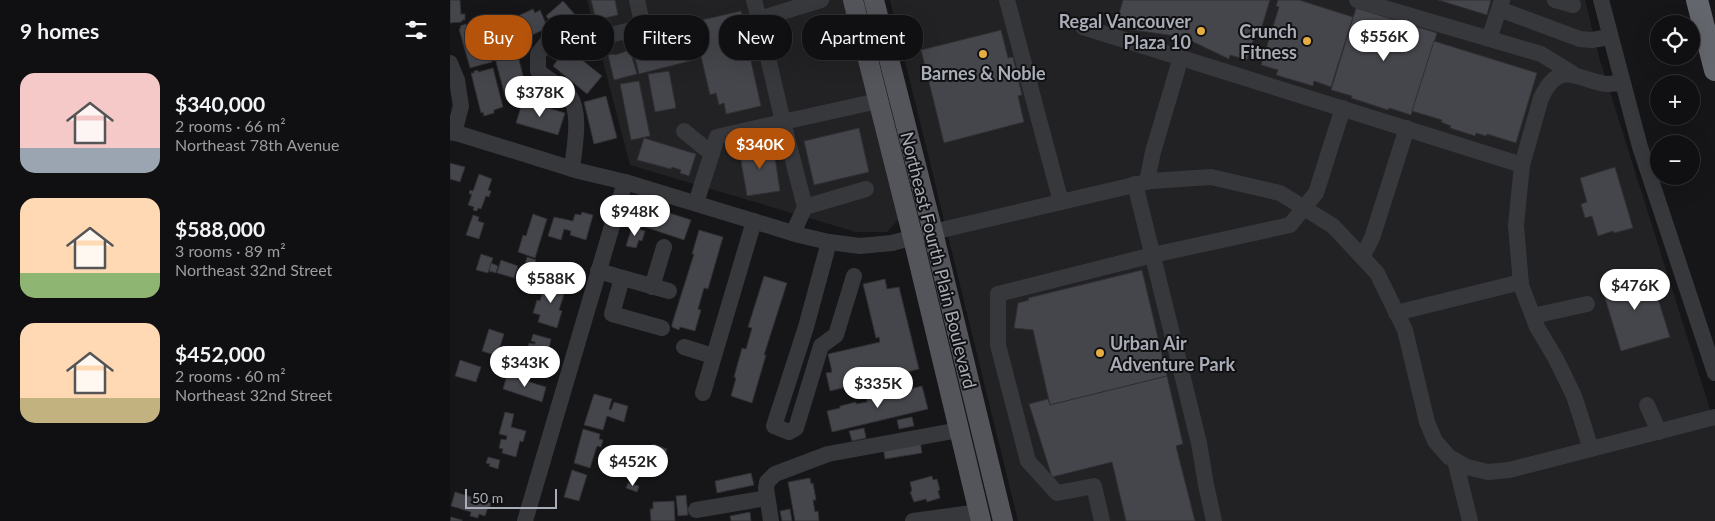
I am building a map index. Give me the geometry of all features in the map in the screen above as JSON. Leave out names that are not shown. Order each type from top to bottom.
[{"type":"highway","points":[[1697,0],[1715,70]]},
{"type":"main road","name":"Northeast Fourth Plain Boulevard","points":[[853,0],[980,517]]},
{"type":"main road","name":"Northeast Fourth Plain Boulevard","points":[[874,0],[1004,521]]},
{"type":"street","points":[[754,0],[758,15]]},
{"type":"street","points":[[772,15],[820,0]]},
{"type":"street","points":[[1007,0],[1061,202]]},
{"type":"street","points":[[1357,0],[1541,54],[1572,74],[1606,84],[1622,83]]},
{"type":"street","points":[[1555,0],[1573,5]]},
{"type":"street","points":[[1601,0],[1640,147],[1715,373]]},
{"type":"street","points":[[1489,39],[1500,4],[1580,39],[1592,40],[1610,37]]},
{"type":"street","points":[[614,34],[643,27],[644,9]]},
{"type":"street","points":[[1083,27],[1522,165]]},
{"type":"street","points":[[542,49],[538,54],[538,71],[569,95],[575,109],[576,131],[572,169]]},
{"type":"street","points":[[1181,58],[1153,152],[1141,183],[1153,255],[1199,443],[1214,521]]},
{"type":"street","points":[[769,60],[805,207],[792,233]]},
{"type":"street","points":[[450,63],[457,80],[461,106],[452,132],[572,169],[625,182],[792,233],[829,242],[860,246],[892,244],[933,232],[1141,183],[1211,177],[1280,194],[1332,226],[1376,273],[1405,330],[1427,422],[1435,441],[1449,457],[1468,467],[1488,472],[1509,470],[1715,417]]},
{"type":"street","points":[[1572,74],[1553,80],[1541,98],[1522,165],[1516,225],[1521,282],[1537,327],[1556,359],[1574,396],[1591,449]]},
{"type":"street","points":[[696,203],[717,137],[878,101]]},
{"type":"street","points":[[1102,521],[1094,486],[1057,493],[1028,461],[998,345],[998,294],[1153,255],[1290,225],[1316,193],[1343,108]]},
{"type":"street","points":[[1362,257],[1372,238],[1407,128]]},
{"type":"street","points":[[684,130],[712,154]]},
{"type":"street","points":[[524,521],[625,182]]},
{"type":"street","points":[[805,207],[866,189]]},
{"type":"street","points":[[702,393],[754,221]]},
{"type":"street","points":[[829,242],[806,326],[774,426],[789,432],[796,428],[821,346],[836,335],[854,276]]},
{"type":"street","points":[[652,287],[664,247]]},
{"type":"street","points":[[598,272],[669,292]]},
{"type":"street","points":[[622,278],[612,314],[662,328]]},
{"type":"street","points":[[1396,312],[1521,282]]},
{"type":"street","points":[[1533,316],[1587,304]]},
{"type":"street","points":[[684,347],[713,356]]},
{"type":"street","points":[[1647,404],[1659,432]]},
{"type":"street","points":[[771,521],[766,488],[767,482],[775,474],[828,454],[959,430]]},
{"type":"street","points":[[1455,460],[1470,521]]},
{"type":"street","points":[[696,510],[767,498]]},
{"type":"street","points":[[913,521],[980,517]]},
{"type":"shaded area","points":[[587,0],[844,0],[848,15],[802,15],[802,60],[859,60],[899,219],[887,232],[856,232],[630,165],[603,60],[614,60],[614,15],[591,15]]},
{"type":"shaded area","points":[[890,0],[1585,0],[1599,57],[1715,425],[1715,521],[1018,521],[905,60],[923,60],[923,15],[894,15]]},
{"type":"building","points":[[450,0],[460,0],[461,14],[465,14],[465,20],[450,23]]},
{"type":"building","points":[[591,0],[615,0],[618,15],[595,15]]},
{"type":"building","name":"Regal Vancouver Plaza 10","points":[[1123,0],[1270,0],[1260,33],[1256,32],[1247,60],[1230,55],[1229,59],[1183,37],[1133,30],[1135,26],[1117,21]]},
{"type":"building","name":"Crunch Fitness","points":[[1278,0],[1299,0],[1353,17],[1331,87],[1314,81],[1313,86],[1276,75],[1278,70],[1261,65],[1279,7],[1276,6]]},
{"type":"building","points":[[1438,0],[1491,0],[1487,15]]},
{"type":"building","points":[[563,1],[575,15],[547,15]]},
{"type":"building","points":[[1356,8],[1437,33],[1411,115],[1389,108],[1388,110],[1331,90]]},
{"type":"building","points":[[533,9],[535,13],[540,10],[542,15],[542,30],[532,35],[532,15],[520,15]]},
{"type":"building","points":[[741,11],[742,15],[724,15]]},
{"type":"building","points":[[719,16],[719,60],[751,60],[761,106],[726,114],[724,103],[719,105],[716,93],[710,95],[702,60],[709,60],[709,18]]},
{"type":"building","points":[[465,24],[465,50],[459,29],[461,28],[460,26]]},
{"type":"building","name":"Barnes & Noble","points":[[1001,30],[1008,58],[1013,57],[1022,95],[1018,96],[1024,122],[944,143],[923,58],[923,50]]},
{"type":"building","points":[[1434,41],[1537,73],[1516,143],[1487,134],[1486,136],[1476,133],[1475,136],[1450,128],[1451,126],[1441,122],[1442,120],[1412,111]]},
{"type":"building","points":[[624,52],[624,60],[633,60],[637,74],[614,80],[609,60],[614,60],[615,55]]},
{"type":"building","points":[[468,60],[491,60],[492,62],[470,68]]},
{"type":"building","points":[[496,60],[519,60],[528,95],[506,100]]},
{"type":"building","points":[[558,60],[582,60],[602,76],[587,94],[553,66]]},
{"type":"building","points":[[636,60],[694,60],[639,74]]},
{"type":"building","points":[[493,68],[503,107],[494,110],[494,113],[484,116],[483,112],[481,113],[471,73]]},
{"type":"building","points":[[669,71],[676,108],[655,112],[648,74]]},
{"type":"building","points":[[639,81],[650,136],[631,140],[620,84]]},
{"type":"building","points":[[606,96],[617,138],[594,144],[584,102]]},
{"type":"building","points":[[523,100],[565,113],[558,135],[516,123]]},
{"type":"building","points":[[859,128],[869,172],[814,185],[804,141]]},
{"type":"building","points":[[644,138],[696,154],[689,176],[680,173],[681,170],[672,167],[671,169],[637,160]]},
{"type":"building","points":[[773,144],[780,191],[747,196],[739,150]]},
{"type":"building","points":[[450,163],[465,167],[460,182],[450,179]]},
{"type":"building","points":[[1615,167],[1633,228],[1614,233],[1613,231],[1598,236],[1592,216],[1585,218],[1581,204],[1587,202],[1580,178]]},
{"type":"building","points":[[479,174],[492,179],[488,190],[491,191],[489,197],[486,196],[481,209],[478,208],[477,211],[473,210],[474,207],[468,205],[472,194],[469,194],[470,190],[473,191]]},
{"type":"building","points":[[639,203],[691,220],[684,240],[633,223]]},
{"type":"building","points":[[582,212],[593,215],[586,240],[570,235],[571,231],[564,229],[561,240],[548,236],[554,217],[573,221],[575,214],[581,215]]},
{"type":"building","points":[[533,214],[547,219],[535,258],[518,252],[523,235],[526,236]]},
{"type":"building","points":[[473,215],[479,217],[478,221],[484,223],[479,239],[466,235]]},
{"type":"building","points":[[632,227],[645,231],[642,241],[639,240],[636,248],[626,246]]},
{"type":"building","points":[[699,230],[723,237],[708,289],[704,288],[698,309],[701,310],[695,331],[680,327],[679,330],[672,327],[672,324],[694,254],[692,254]]},
{"type":"building","points":[[481,254],[493,258],[488,273],[476,270]]},
{"type":"building","points":[[527,257],[536,260],[534,266],[525,264]]},
{"type":"building","points":[[501,260],[518,266],[514,278],[497,273]]},
{"type":"building","points":[[491,263],[498,266],[496,273],[489,271]]},
{"type":"building","name":"Urban Air Adventure Park","points":[[1142,270],[1167,376],[1050,405],[1033,330],[1014,328],[1018,303],[1029,300],[1028,298]]},
{"type":"building","points":[[1649,270],[1670,337],[1621,351],[1601,285]]},
{"type":"building","points":[[764,276],[787,283],[764,355],[766,355],[752,403],[731,396],[742,348],[746,349],[752,328],[748,327]]},
{"type":"building","points":[[885,279],[887,289],[899,287],[919,369],[830,391],[826,373],[832,372],[828,354],[880,342],[879,337],[876,338],[863,284]]},
{"type":"building","points":[[546,280],[567,285],[559,310],[562,311],[557,328],[538,322],[540,315],[533,313],[537,300],[540,301]]},
{"type":"building","points":[[489,329],[504,334],[497,356],[482,351]]},
{"type":"building","points":[[533,334],[551,339],[549,349],[543,361],[525,356],[529,343],[535,344],[535,342],[531,341]]},
{"type":"building","points":[[460,360],[481,367],[476,382],[455,376]]},
{"type":"building","points":[[507,375],[546,387],[542,402],[503,389]]},
{"type":"building","points":[[1167,376],[1183,444],[1176,446],[1195,521],[1126,521],[1112,462],[1052,477],[1029,404],[1048,399],[1050,405]]},
{"type":"building","points":[[922,386],[928,409],[832,432],[827,411],[840,408],[840,406],[856,402],[856,404],[867,402],[867,399]]},
{"type":"building","points":[[594,394],[612,399],[609,409],[611,410],[614,402],[628,406],[624,422],[607,416],[603,430],[584,425]]},
{"type":"building","points":[[505,412],[514,414],[511,427],[526,431],[523,442],[520,441],[516,457],[502,453],[503,449],[499,448],[501,439],[506,440],[507,436],[499,434]]},
{"type":"building","points":[[912,417],[914,426],[899,429],[897,420]]},
{"type":"building","points":[[864,428],[866,438],[852,441],[849,431]]},
{"type":"building","points":[[583,429],[600,434],[599,439],[603,440],[601,447],[597,446],[590,468],[574,463]]},
{"type":"building","points":[[920,440],[922,453],[885,459],[883,447]]},
{"type":"building","points":[[653,444],[667,449],[659,472],[645,468]]},
{"type":"building","points":[[488,457],[500,460],[498,469],[486,463]]},
{"type":"building","points":[[572,470],[587,475],[579,501],[564,497]]},
{"type":"building","points":[[751,473],[754,485],[717,493],[715,481]]},
{"type":"building","points":[[932,476],[933,480],[937,479],[940,498],[927,502],[926,499],[914,502],[910,492],[912,491],[910,482]]},
{"type":"building","points":[[810,478],[811,484],[813,483],[816,500],[813,500],[815,512],[818,511],[819,521],[795,521],[788,482]]},
{"type":"building","points":[[628,483],[639,486],[637,492],[626,488]]},
{"type":"building","points":[[455,492],[491,503],[485,516],[479,514],[478,518],[470,516],[471,512],[451,506]]},
{"type":"building","points":[[686,495],[688,515],[678,516],[676,496]]},
{"type":"building","points":[[674,501],[675,521],[651,521],[650,509],[653,509],[653,502]]},
{"type":"building","points":[[790,509],[792,521],[782,521],[780,511]]},
{"type":"building","points":[[750,512],[751,521],[731,521],[730,516]]},
{"type":"building","points":[[451,517],[462,520],[462,521],[450,521]]},
{"type":"place","name":"Regal Vancouver Plaza 10","points":[[1201,31]]},
{"type":"place","name":"Crunch Fitness","points":[[1307,41]]},
{"type":"place","name":"Barnes & Noble","points":[[983,54]]},
{"type":"place","name":"Urban Air Adventure Park","points":[[1100,353]]}]
